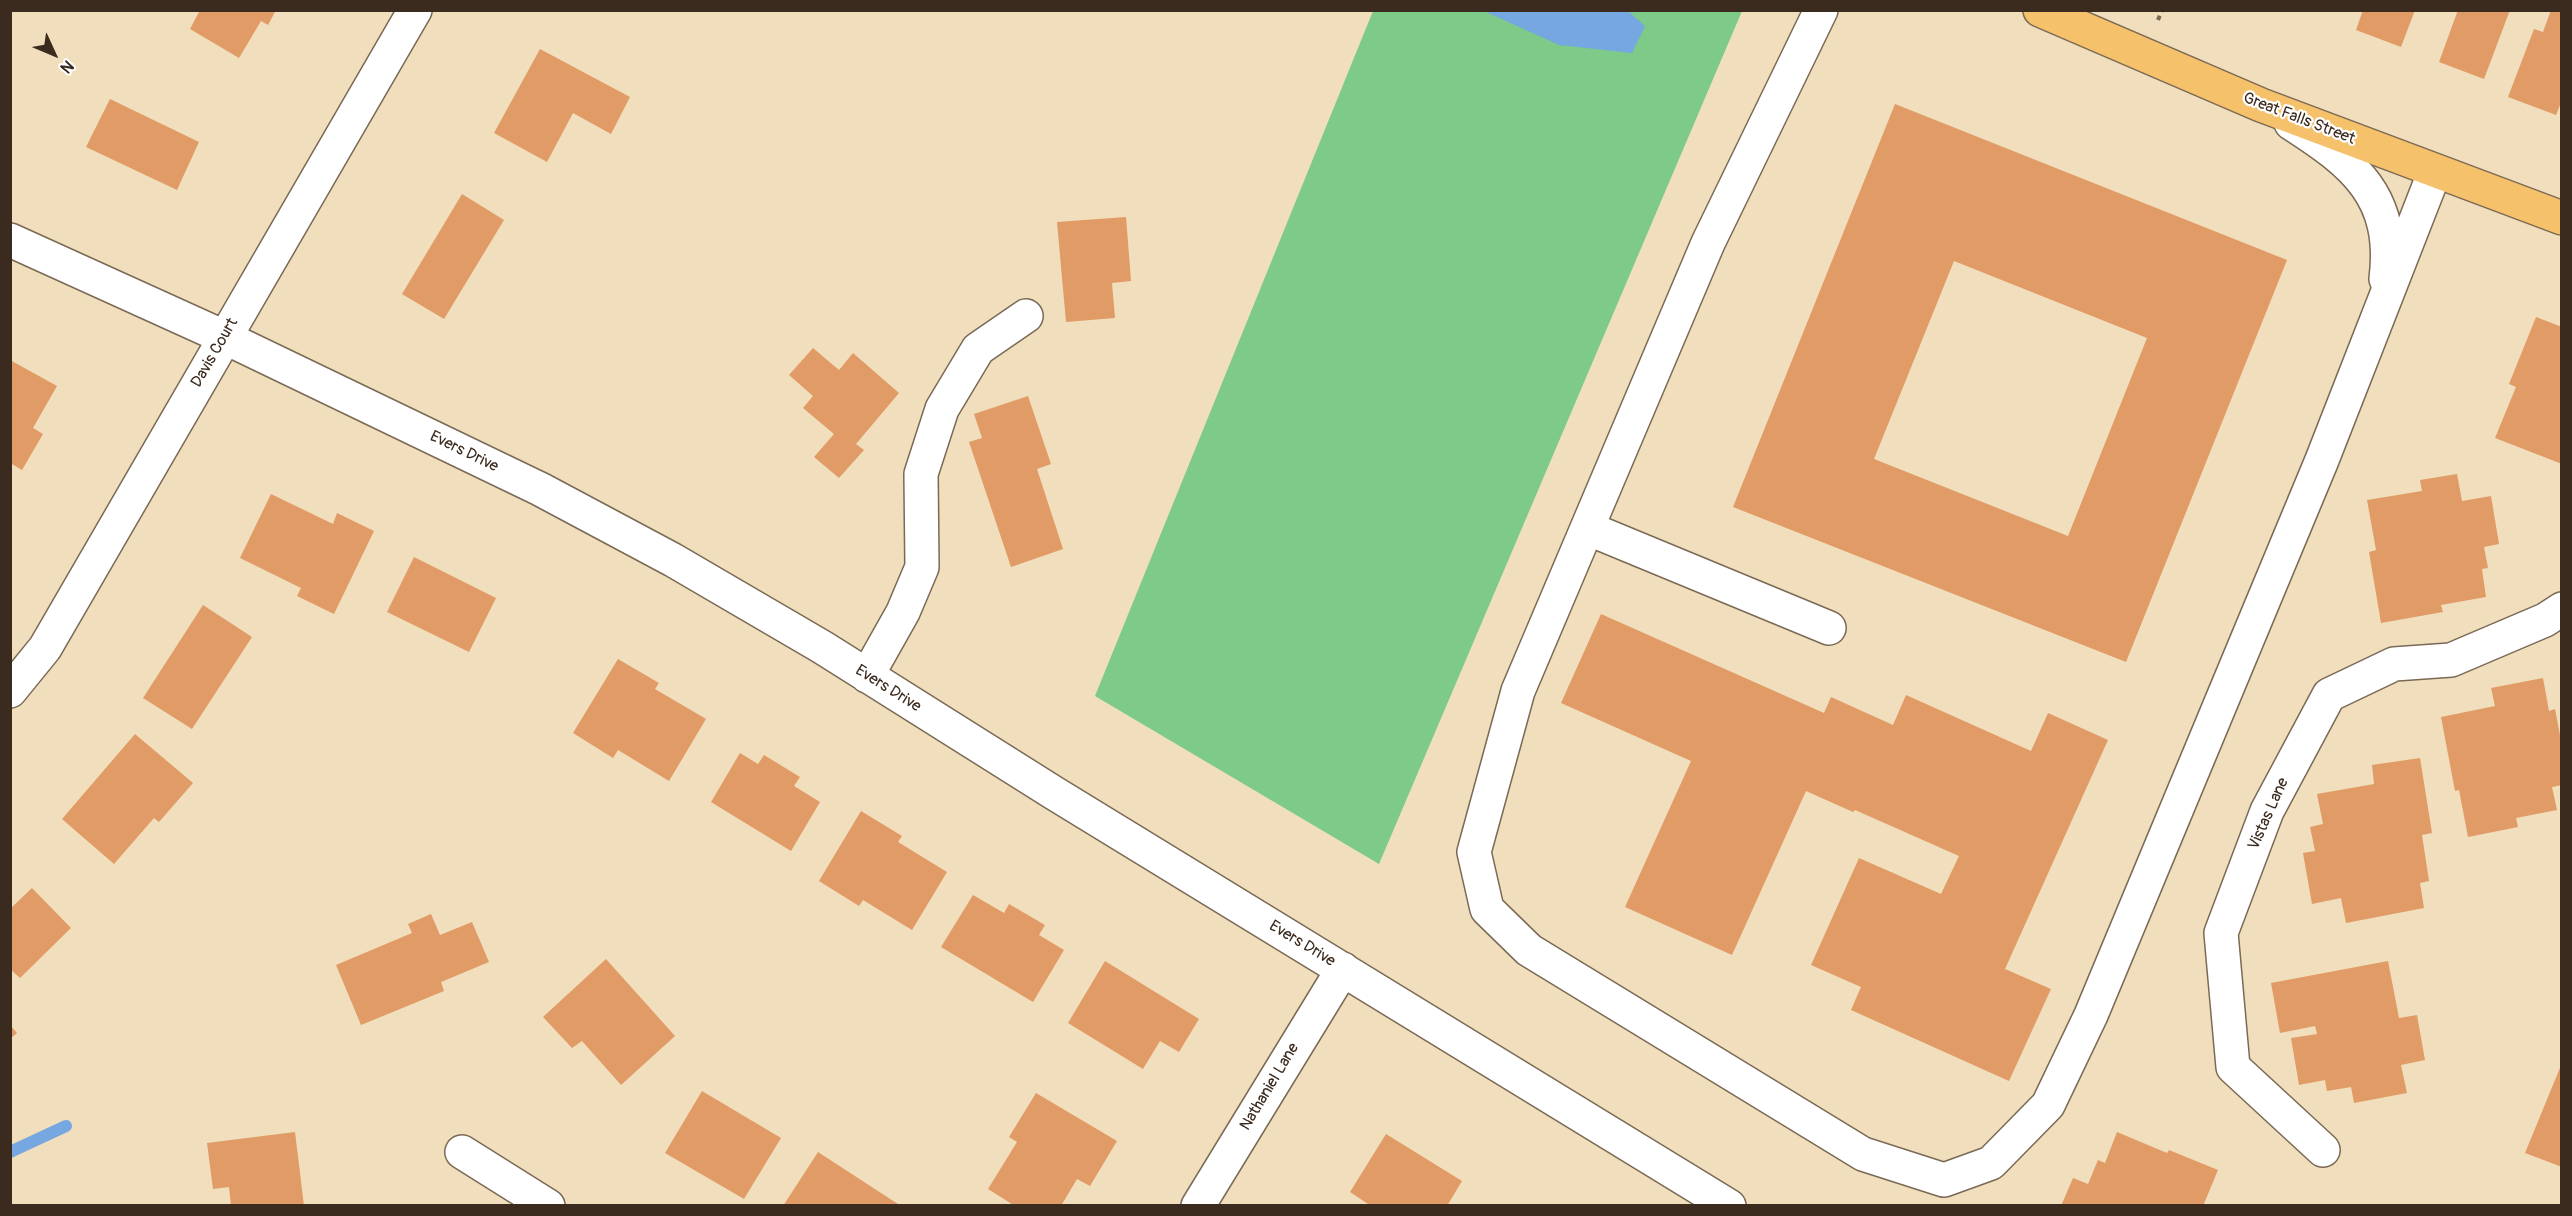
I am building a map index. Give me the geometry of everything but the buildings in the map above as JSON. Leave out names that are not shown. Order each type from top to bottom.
[{"type":"main road","name":"Great Falls Street","points":[[2040,10],[2261,105],[2562,218]]},
{"type":"street","name":"Davis Court","points":[[10,691],[45,648],[415,10]]},
{"type":"street","points":[[1821,10],[1708,243],[1518,691],[1474,852],[1487,909],[1529,950],[1863,1154],[1944,1179],[1991,1163],[2048,1105],[2095,1005],[2322,460],[2435,171]]},
{"type":"street","points":[[2261,105],[2346,161],[2367,185],[2381,213],[2388,244],[2382,305]]},
{"type":"street","name":"Evers Drive","points":[[10,240],[225,337],[561,500],[673,560],[867,676],[1729,1206]]},
{"type":"street","points":[[867,676],[903,612],[922,567],[921,474],[942,409],[978,349],[1026,316]]},
{"type":"street","points":[[1587,528],[1828,628]]},
{"type":"street","name":"Vistas Lane","points":[[2323,1150],[2233,1067],[2221,933],[2267,811],[2329,695],[2394,664],[2451,660],[2545,620],[2562,609]]},
{"type":"street","name":"Nathaniel Lane","points":[[1198,1206],[1343,969]]},
{"type":"street","points":[[462,1152],[548,1206]]},
{"type":"green space","points":[[1373,11],[1742,11],[1379,864],[1095,696]]},
{"type":"water","points":[[1484,11],[1628,11],[1645,26],[1632,53],[1559,45]]},
{"type":"waterway","points":[[10,1152],[66,1126]]}]
